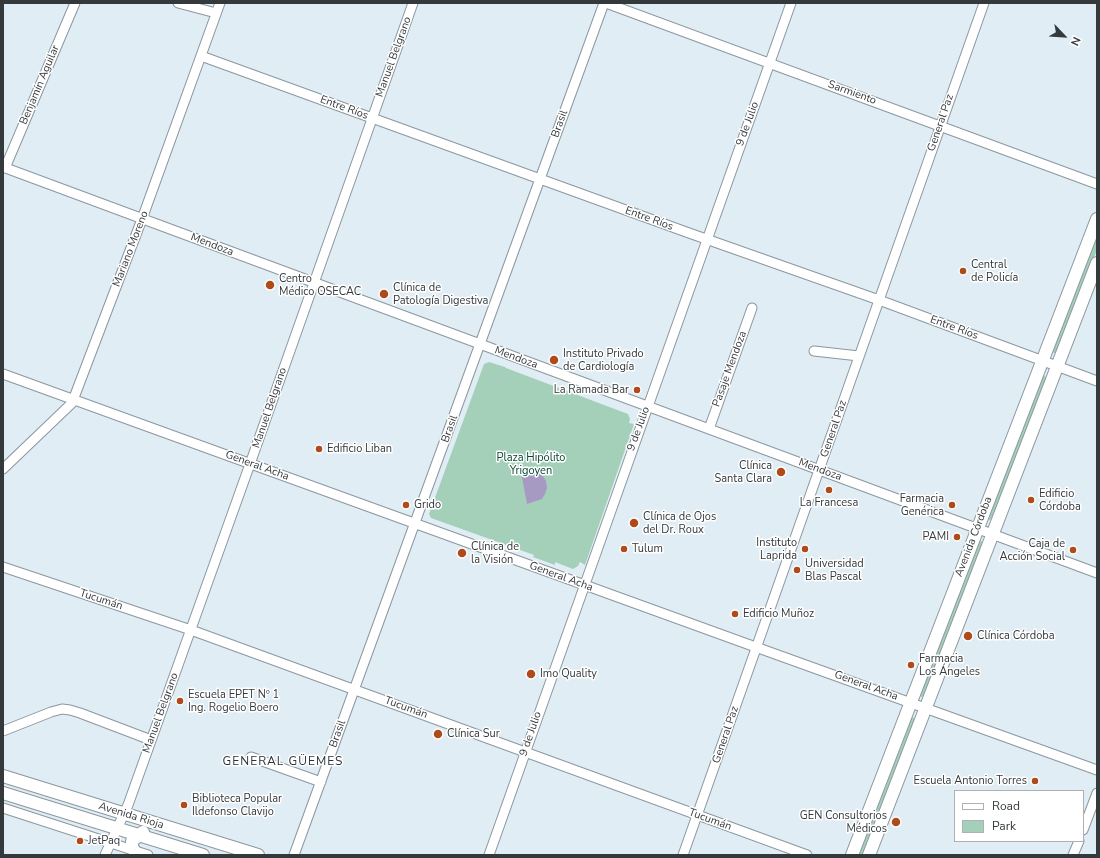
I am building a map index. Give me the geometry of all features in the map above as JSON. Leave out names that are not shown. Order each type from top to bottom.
[{"type":"main road","name":"Avenida Córdoba","points":[[852,855],[1097,219]]},
{"type":"main road","name":"Avenida Córdoba","points":[[869,855],[1097,263]]},
{"type":"main road","name":"Avenida Rioja","points":[[6,779],[124,813],[255,854]]},
{"type":"main road","name":"Avenida Rioja","points":[[3,793],[51,808],[130,837],[203,855]]},
{"type":"main road","points":[[51,808],[66,804],[105,816],[116,816],[124,813]]},
{"type":"main road","points":[[130,837],[151,828],[168,827]]},
{"type":"street","name":"Benjamín Aguilar","points":[[4,167],[76,3]]},
{"type":"street","points":[[178,3],[216,13]]},
{"type":"street","name":"Mariano Moreno","points":[[3,470],[72,403],[142,219],[220,3]]},
{"type":"street","name":"Manuel Belgrano","points":[[105,855],[111,842],[130,837],[124,813],[191,630],[413,3]]},
{"type":"street","name":"Sarmiento","points":[[605,3],[1097,184]]},
{"type":"street","name":"Brasil","points":[[294,855],[605,3]]},
{"type":"street","name":"9 de Julio","points":[[489,855],[791,3]]},
{"type":"street","name":"General Paz","points":[[683,855],[984,3]]},
{"type":"street","name":"Entre Ríos","points":[[201,56],[879,300],[1097,381]]},
{"type":"street","name":"Mendoza","points":[[4,167],[1097,573]]},
{"type":"street","name":"Pasaje Mendoza","points":[[708,429],[752,308]]},
{"type":"street","points":[[814,351],[859,356]]},
{"type":"street","name":"General Acha","points":[[3,374],[756,648],[1097,770]]},
{"type":"street","name":"Tucumán","points":[[3,567],[191,630],[807,855]]},
{"type":"street","points":[[3,731],[62,709],[70,710],[151,740]]},
{"type":"street","points":[[251,757],[321,782]]},
{"type":"street","points":[[1084,827],[1097,793]]},
{"type":"street","name":"Avenida Rioja","points":[[3,808],[111,842],[130,837],[148,855]]},
{"type":"street","points":[[1074,855],[1079,842]]},
{"type":"green space","points":[[1097,232],[1097,250],[1057,353],[1054,353],[1051,351]]},
{"type":"green space","name":"Plaza Hipólito Yrigoyen","points":[[489,362],[628,414],[630,419],[629,423],[634,424],[585,565],[580,562],[578,566],[573,569],[555,562],[555,565],[533,557],[534,555],[431,518],[429,514],[484,364]]},
{"type":"green space","points":[[1043,375],[1047,378],[993,519],[989,520],[988,519]]},
{"type":"green space","points":[[979,540],[983,542],[925,696],[921,697],[919,694]]},
{"type":"green space","points":[[911,717],[915,718],[864,855],[857,855]]},
{"type":"shaded area","points":[[532,470],[542,475],[546,481],[547,488],[542,499],[527,504],[521,472]]},
{"type":"place","name":"Central de Policía","points":[[963,271]]},
{"type":"place","name":"Centro Médico OSECAC","points":[[270,285]]},
{"type":"place","name":"Clínica de Patología Digestiva","points":[[384,294]]},
{"type":"place","name":"Instituto Privado de Cardiología","points":[[554,360]]},
{"type":"place","name":"La Ramada Bar","points":[[637,390]]},
{"type":"place","name":"Edificio Liban","points":[[319,449]]},
{"type":"place","name":"Clínica Santa Clara","points":[[781,472]]},
{"type":"place","name":"La Francesa","points":[[829,490]]},
{"type":"place","name":"Edificio Córdoba","points":[[1031,500]]},
{"type":"place","name":"Grido","points":[[406,505]]},
{"type":"place","name":"Farmacia Genérica","points":[[952,505]]},
{"type":"place","name":"Clínica de Ojos del Dr. Roux","points":[[634,523]]},
{"type":"place","name":"PAMI","points":[[957,537]]},
{"type":"place","name":"Tulum","points":[[624,549]]},
{"type":"place","name":"Instituto Laprida","points":[[805,549]]},
{"type":"place","name":"Caja de Acción Social","points":[[1073,550]]},
{"type":"place","name":"Clínica de la Visión","points":[[462,553]]},
{"type":"place","name":"Universidad Blas Pascal","points":[[797,570]]},
{"type":"place","name":"Edificio Muñoz","points":[[735,614]]},
{"type":"place","name":"Clínica Córdoba","points":[[968,636]]},
{"type":"place","name":"Farmacia Los Ángeles","points":[[911,665]]},
{"type":"place","name":"Imo Quality","points":[[531,674]]},
{"type":"place","name":"Escuela EPET Nº 1 Ing. Rogelio Boero","points":[[180,701]]},
{"type":"place","name":"Clínica Sur","points":[[438,734]]},
{"type":"place","name":"Escuela Antonio Torres","points":[[1035,781]]},
{"type":"place","name":"Biblioteca Popular Ildefonso Clavijo","points":[[184,805]]},
{"type":"place","name":"GEN Consultorios Médicos","points":[[896,822]]},
{"type":"place","name":"JetPaq","points":[[80,841]]},
{"type":"district","name":"GENERAL GÜEMES","points":[[283,762]]}]
